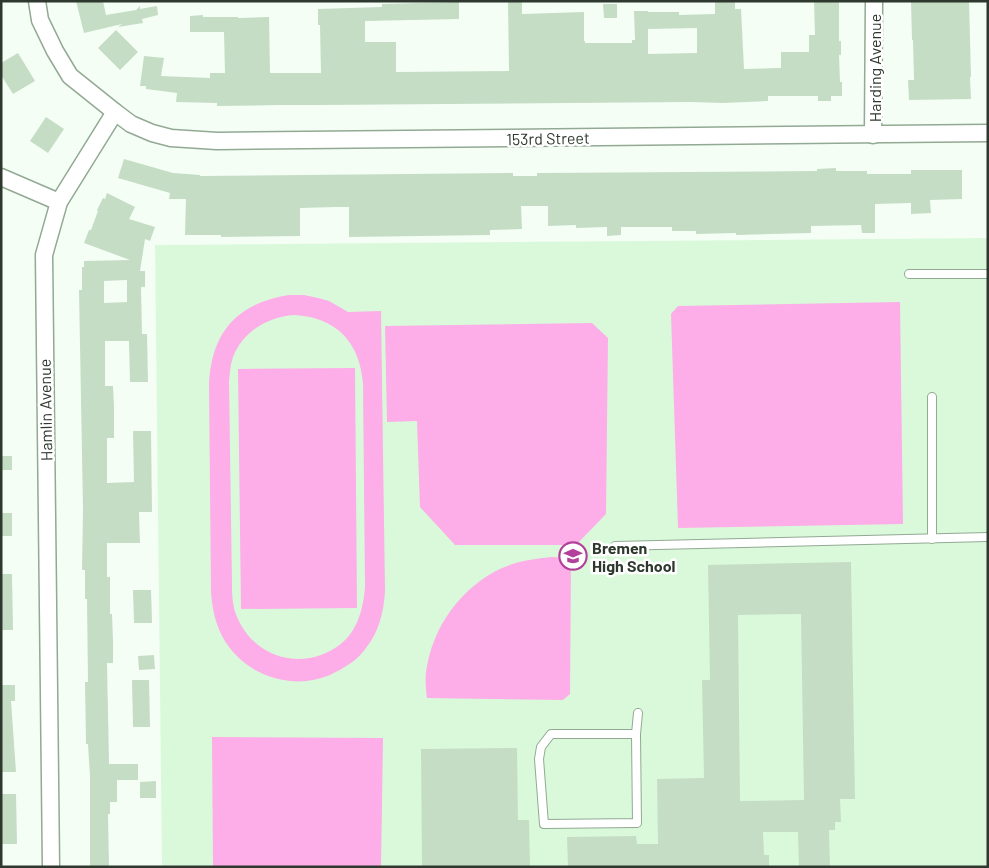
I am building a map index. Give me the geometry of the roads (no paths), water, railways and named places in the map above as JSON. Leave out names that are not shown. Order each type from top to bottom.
[{"type":"street","points":[[38,1],[40,20],[70,76],[115,112]]},
{"type":"street","name":"Harding Avenue","points":[[873,135],[874,1]]},
{"type":"street","name":"153rd Street","points":[[115,112],[131,124],[152,133],[170,138],[216,141],[988,133]]},
{"type":"street","name":"Hamlin Avenue","points":[[51,867],[44,255],[59,202],[115,112]]},
{"type":"street","points":[[1,176],[59,202]]},
{"type":"lane","points":[[909,274],[988,274]]},
{"type":"lane","points":[[932,397],[932,539]]},
{"type":"lane","points":[[615,546],[988,537]]},
{"type":"lane","points":[[636,734],[551,734],[541,747],[539,759],[544,824],[637,823],[636,734],[638,713]]},
{"type":"place","name":"Bremen High School","points":[[573,556]]}]
